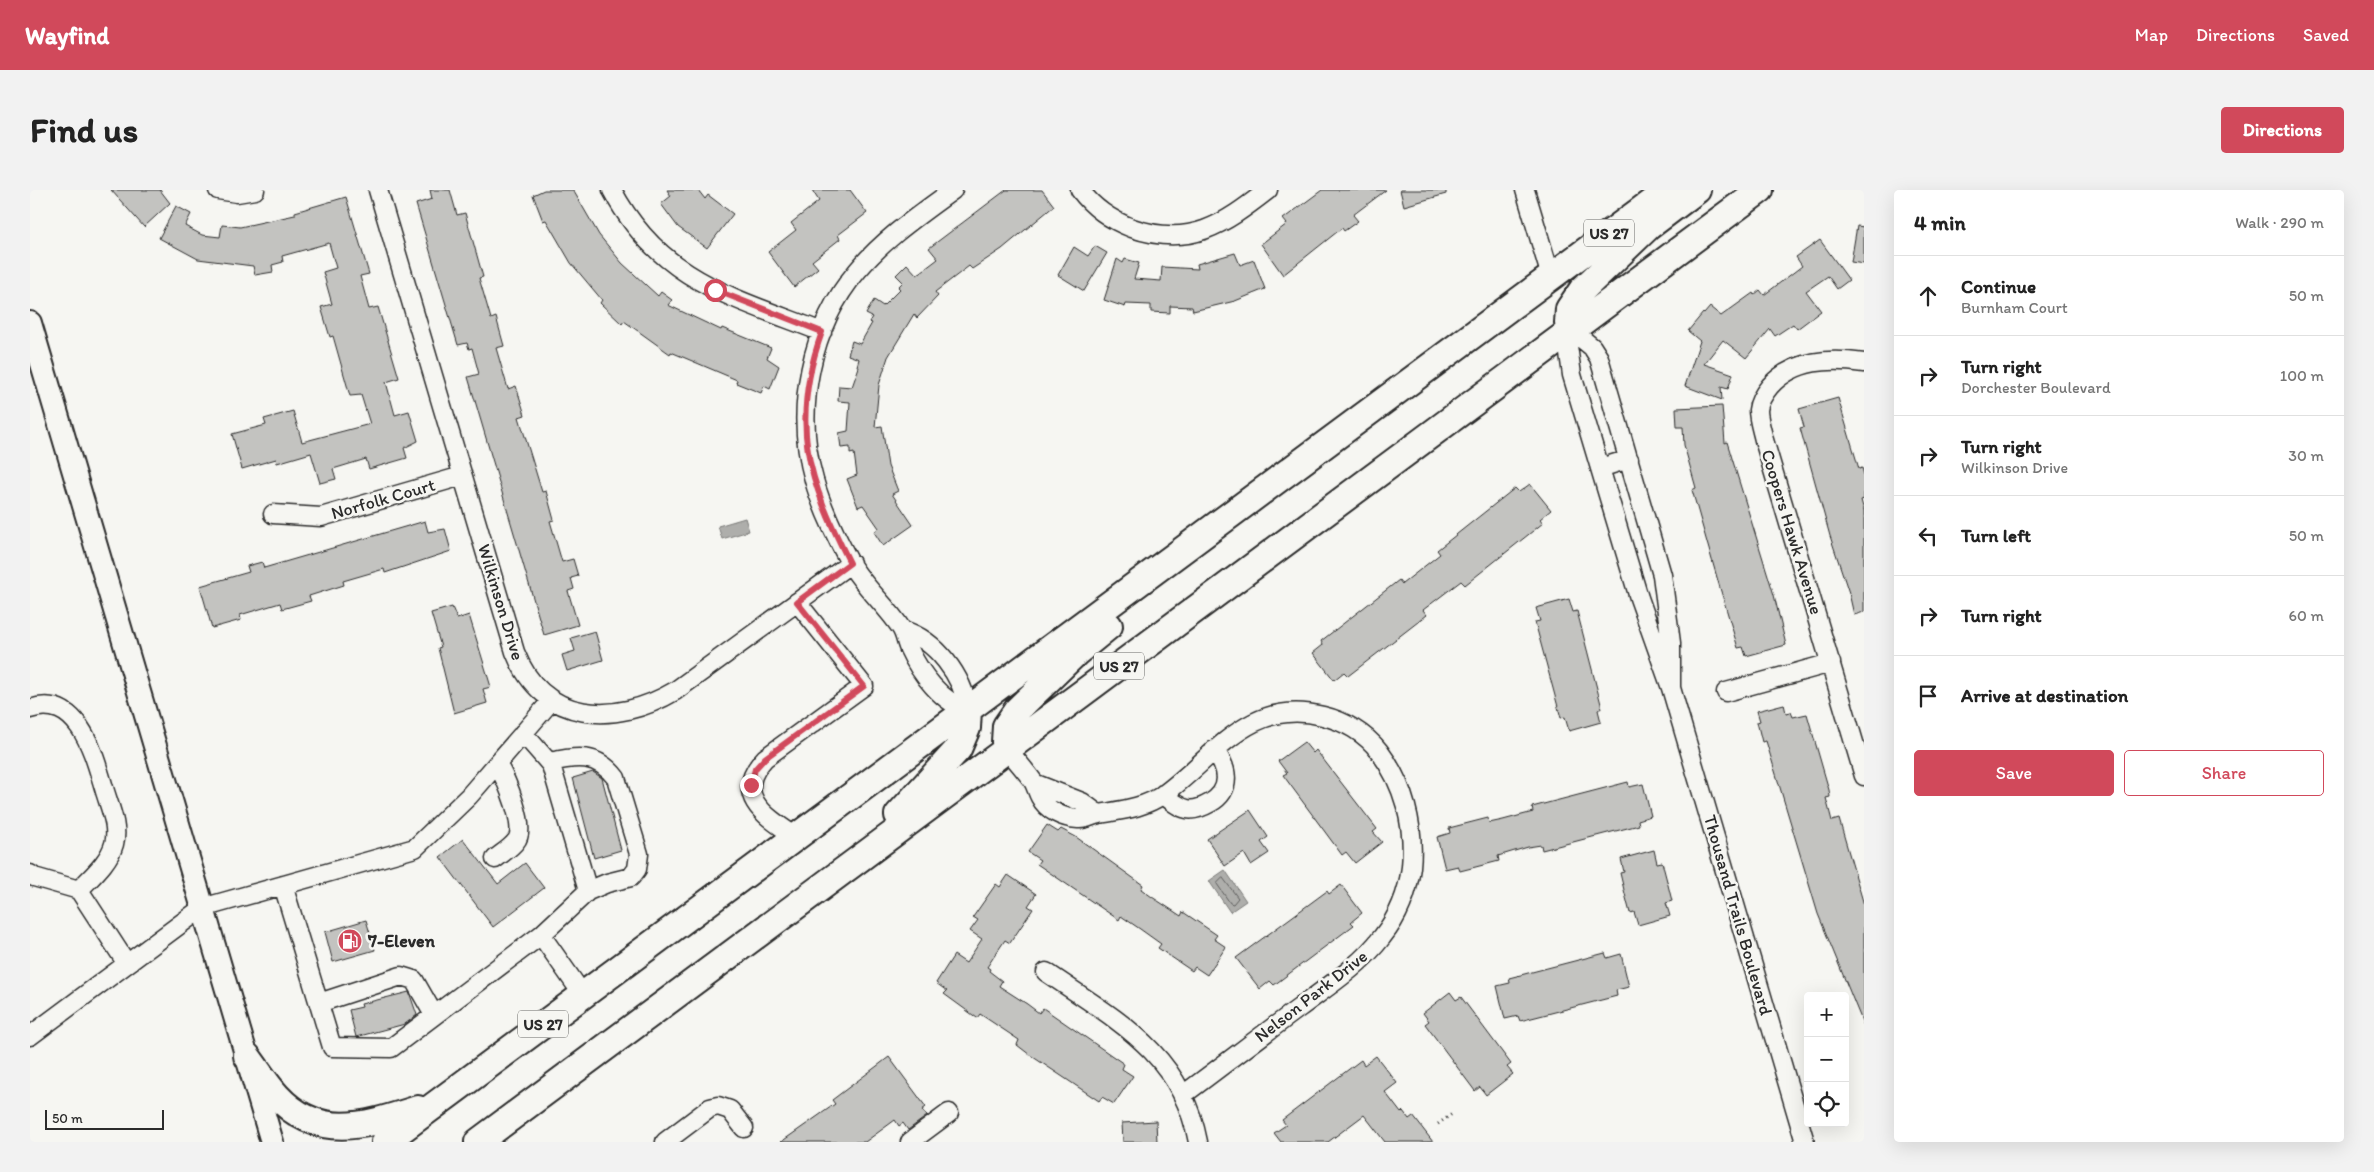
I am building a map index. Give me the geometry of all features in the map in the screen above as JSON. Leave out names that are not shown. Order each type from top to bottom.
[{"type":"highway","name":"US 27","points":[[385,1142],[1668,190]]},
{"type":"highway","points":[[1571,330],[1568,323],[1569,309],[1582,290],[1648,227],[1697,190]]},
{"type":"highway","name":"US 27","points":[[478,1142],[864,853],[1008,749],[1760,190]]},
{"type":"highway","points":[[1008,749],[1005,742],[1006,726],[1017,710],[1088,642],[1292,491],[1310,470],[1319,449]]},
{"type":"highway","points":[[864,853],[958,749],[967,728],[968,710]]},
{"type":"highway","points":[[247,1056],[277,1096],[298,1115],[317,1124],[338,1127],[369,1124],[436,1104]]},
{"type":"main road","points":[[30,323],[272,1142]]},
{"type":"street","points":[[218,190],[237,193],[255,190]]},
{"type":"street","name":"Wilkinson Drive","points":[[378,190],[518,660],[531,683],[552,700],[570,708],[601,714],[623,711],[655,702],[675,691],[850,563]]},
{"type":"street","points":[[612,190],[628,217],[644,237],[669,262],[686,274],[715,290],[822,332]]},
{"type":"street","points":[[953,190],[899,230],[866,261],[839,297],[822,332],[808,381],[805,413],[806,440],[817,491],[850,563],[903,630],[910,651],[938,691],[951,704],[968,710]]},
{"type":"street","points":[[1080,190],[1102,213],[1120,223],[1165,236],[1182,236],[1198,233],[1220,224],[1239,213],[1268,190]]},
{"type":"street","points":[[1525,190],[1551,277]]},
{"type":"street","name":"Thousand Trails Boulevard","points":[[1671,688],[1671,643],[1666,594],[1658,557],[1599,358],[1592,346],[1571,330],[1568,360],[1640,598],[1671,688],[1805,1142]]},
{"type":"street","name":"Coopers Hawk Avenue","points":[[1864,364],[1826,361],[1795,367],[1778,378],[1768,388],[1760,401],[1758,411],[1764,440],[1864,776]]},
{"type":"street","points":[[1600,468],[1629,459]]},
{"type":"street","name":"Norfolk Court","points":[[273,514],[321,517],[462,476]]},
{"type":"street","points":[[796,837],[763,813],[753,801],[751,785],[755,769],[765,758],[864,686],[797,602]]},
{"type":"street","points":[[903,630],[921,637],[935,649],[961,684],[968,710]]},
{"type":"street","points":[[1726,692],[1831,662]]},
{"type":"street","points":[[30,1036],[202,908],[415,848],[469,796],[552,700]]},
{"type":"street","points":[[30,709],[37,707],[52,708],[66,713],[77,722],[90,742],[115,827],[114,844],[107,859],[80,890]]},
{"type":"street","name":"Nelson Park Drive","points":[[1008,749],[1034,783],[1039,795],[1049,809],[1079,819],[1136,807],[1163,794],[1214,750],[1249,724],[1276,715],[1316,714],[1343,723],[1366,737],[1377,749],[1395,777],[1407,807],[1412,853],[1409,882],[1404,898],[1391,925],[1374,948],[1346,973],[1183,1095]]},
{"type":"street","points":[[523,733],[548,762],[588,891]]},
{"type":"street","points":[[1163,794],[1186,809],[1202,807],[1214,801],[1223,791],[1227,772],[1222,759],[1214,750]]},
{"type":"street","points":[[283,886],[332,1046],[391,1048],[540,935],[588,891],[607,883],[631,877],[637,869],[639,854],[616,778],[609,768],[595,759],[563,759],[548,762]]},
{"type":"street","points":[[495,859],[517,841],[520,830],[516,809],[504,776],[497,764]]},
{"type":"street","points":[[30,874],[34,877],[80,890],[127,964]]},
{"type":"street","points":[[540,935],[583,995]]},
{"type":"street","points":[[1046,972],[1140,1038],[1161,1059],[1183,1095],[1198,1142]]},
{"type":"street","points":[[319,1003],[401,976],[414,980],[434,1016]]},
{"type":"street","points":[[665,1142],[710,1108],[718,1106],[730,1110],[744,1128]]},
{"type":"street","points":[[910,1142],[949,1113]]},
{"type":"path","points":[[1438,1124],[1452,1114]]},
{"type":"water","points":[[745,518],[749,531],[722,539],[718,526]]},
{"type":"water","points":[[1225,870],[1246,901],[1230,912],[1209,881]]},
{"type":"building","points":[[111,190],[160,190],[170,203],[144,227]]},
{"type":"building","points":[[430,190],[450,190],[457,215],[465,213],[483,277],[479,278],[491,319],[496,317],[504,346],[496,348],[508,389],[516,386],[525,415],[519,417],[542,492],[546,491],[554,520],[550,521],[562,562],[573,559],[578,576],[571,578],[574,589],[568,591],[578,625],[544,635],[468,377],[479,374],[472,348],[469,349],[467,343],[458,345],[416,204],[432,199]]},
{"type":"building","points":[[544,190],[573,190],[599,235],[622,263],[658,296],[661,292],[672,300],[668,305],[721,330],[722,328],[771,348],[767,358],[779,366],[770,389],[764,386],[761,393],[736,383],[737,380],[671,352],[670,354],[624,321],[622,324],[600,303],[602,300],[571,263],[546,220],[543,221],[533,195]]},
{"type":"building","points":[[667,190],[698,190],[705,199],[708,195],[733,214],[707,248],[678,227],[661,204],[671,196]]},
{"type":"building","points":[[812,190],[850,190],[867,213],[838,235],[840,239],[812,261],[818,268],[794,287],[768,252],[796,230],[791,223],[819,201]]},
{"type":"building","points":[[1006,190],[1042,190],[1054,206],[1002,249],[972,269],[969,266],[935,292],[938,296],[917,318],[914,314],[888,357],[879,385],[875,427],[882,426],[888,466],[898,491],[892,494],[913,525],[883,546],[874,532],[879,528],[863,505],[858,507],[847,479],[857,475],[854,453],[850,454],[850,447],[841,448],[839,433],[848,431],[850,402],[838,401],[839,386],[852,387],[859,367],[857,366],[859,359],[848,355],[852,341],[860,344],[872,323],[869,322],[872,317],[866,314],[874,300],[883,306],[900,289],[898,287],[903,282],[896,275],[907,264],[917,275],[938,259],[929,248]]},
{"type":"building","points":[[1322,190],[1386,190],[1353,215],[1358,221],[1344,231],[1342,228],[1283,275],[1261,244],[1287,224],[1283,219]]},
{"type":"building","points":[[1400,190],[1446,190],[1446,194],[1404,206]]},
{"type":"building","points":[[346,197],[369,274],[360,276],[369,309],[378,307],[399,378],[386,382],[395,415],[409,411],[418,441],[404,448],[407,458],[369,469],[366,459],[333,469],[336,479],[320,483],[311,453],[277,463],[276,459],[242,469],[232,434],[266,425],[264,419],[293,411],[302,442],[370,424],[361,395],[350,396],[333,336],[330,337],[321,307],[332,304],[323,272],[336,268],[329,243],[282,256],[283,262],[272,265],[273,272],[255,275],[253,266],[198,259],[159,238],[176,206],[191,214],[185,226],[202,235],[220,237],[222,225],[240,227],[295,215],[295,212]]},
{"type":"building","points":[[1857,226],[1864,227],[1864,264],[1851,262]]},
{"type":"building","points":[[1820,240],[1849,280],[1837,289],[1828,276],[1806,291],[1821,311],[1797,329],[1793,324],[1775,336],[1770,329],[1746,358],[1723,340],[1704,364],[1733,374],[1728,389],[1721,387],[1722,400],[1685,386],[1700,341],[1688,331],[1703,313],[1710,307],[1721,316],[1753,293],[1754,295],[1760,290],[1764,295],[1802,266],[1796,257]]},
{"type":"building","points":[[1095,246],[1107,253],[1084,291],[1058,275],[1074,247],[1088,256]]},
{"type":"building","points":[[1235,253],[1240,265],[1254,260],[1265,289],[1235,301],[1193,311],[1192,307],[1170,306],[1170,313],[1151,312],[1151,305],[1126,304],[1125,307],[1104,300],[1117,259],[1123,263],[1125,259],[1139,263],[1134,279],[1161,281],[1162,267],[1198,269],[1197,264]]},
{"type":"building","points":[[1838,398],[1859,469],[1862,468],[1864,475],[1864,499],[1861,500],[1864,511],[1864,612],[1854,615],[1800,428],[1804,427],[1799,409]]},
{"type":"building","points":[[1722,406],[1725,443],[1727,442],[1774,595],[1786,645],[1746,656],[1743,647],[1738,648],[1692,490],[1696,488],[1684,445],[1683,427],[1677,427],[1676,408]]},
{"type":"building","points":[[1530,484],[1551,510],[1540,519],[1543,523],[1465,585],[1461,581],[1423,610],[1427,615],[1348,676],[1344,672],[1334,680],[1313,653],[1323,645],[1321,641],[1399,580],[1402,584],[1440,554],[1437,550],[1515,488],[1519,492]]},
{"type":"building","points":[[425,521],[428,532],[445,529],[451,551],[385,573],[384,569],[343,581],[344,585],[309,596],[311,601],[282,609],[280,603],[240,615],[241,620],[212,628],[200,586],[249,572],[247,566],[262,562],[264,568]]},
{"type":"building","points":[[1569,599],[1573,612],[1577,611],[1602,708],[1598,710],[1601,722],[1569,731],[1565,717],[1561,718],[1535,622],[1540,621],[1536,608]]},
{"type":"building","points":[[452,607],[457,619],[469,615],[491,687],[483,689],[487,703],[454,713],[438,648],[441,647],[431,613]]},
{"type":"building","points":[[595,631],[603,660],[567,671],[562,655],[575,651],[571,638]]},
{"type":"building","points":[[1784,704],[1786,713],[1791,712],[1793,717],[1807,714],[1829,790],[1830,797],[1826,798],[1832,821],[1839,819],[1864,905],[1864,1026],[1818,914],[1766,741],[1762,742],[1757,722],[1760,721],[1757,711]]},
{"type":"building","points":[[1304,742],[1313,753],[1316,750],[1377,829],[1373,832],[1382,842],[1355,863],[1346,852],[1342,855],[1283,775],[1287,773],[1278,761]]},
{"type":"building","points":[[593,772],[602,778],[621,850],[594,858],[573,778]]},
{"type":"building","points":[[1628,782],[1629,787],[1643,784],[1651,816],[1638,820],[1639,825],[1542,850],[1541,845],[1528,847],[1498,856],[1499,861],[1460,871],[1458,866],[1445,869],[1437,837],[1450,833],[1449,828],[1488,818],[1489,823],[1503,820],[1533,812],[1532,807]]},
{"type":"building","points":[[1250,810],[1268,837],[1261,842],[1269,853],[1251,865],[1244,853],[1225,866],[1207,839]]},
{"type":"building","points":[[1047,825],[1058,832],[1061,829],[1076,837],[1143,885],[1141,889],[1152,897],[1181,916],[1183,912],[1217,935],[1214,939],[1226,947],[1207,975],[1195,967],[1192,971],[1158,948],[1161,944],[1140,929],[1121,916],[1119,920],[1037,864],[1040,860],[1028,852]]},
{"type":"building","points":[[463,839],[498,884],[525,863],[544,888],[493,927],[440,857]]},
{"type":"building","points":[[1654,850],[1657,863],[1662,862],[1672,901],[1666,903],[1670,916],[1638,925],[1634,912],[1630,913],[1624,890],[1620,873],[1624,872],[1621,859]]},
{"type":"building","points":[[1008,875],[1036,894],[1028,906],[1033,909],[1010,943],[1005,940],[987,967],[990,969],[989,971],[1002,981],[999,986],[1039,1013],[1043,1008],[1124,1064],[1122,1069],[1133,1076],[1114,1104],[1102,1097],[1099,1101],[1030,1055],[1017,1045],[1019,1040],[980,1014],[977,1018],[944,994],[947,991],[936,983],[954,955],[966,963],[982,939],[970,931],[978,920],[973,917],[996,884],[1000,887]]},
{"type":"building","points":[[1341,885],[1362,913],[1351,922],[1354,925],[1274,985],[1270,981],[1260,989],[1236,958],[1327,891],[1329,894]]},
{"type":"building","name":"7-Eleven","points":[[366,920],[375,950],[333,962],[325,932]]},
{"type":"building","points":[[1605,953],[1607,958],[1621,954],[1629,987],[1616,990],[1617,996],[1520,1021],[1518,1016],[1505,1019],[1497,986],[1510,983],[1509,978]]},
{"type":"building","points":[[409,992],[417,1015],[405,1024],[356,1037],[349,1010],[362,1007],[361,1004]]},
{"type":"building","points":[[1450,992],[1456,1000],[1461,997],[1511,1064],[1507,1067],[1513,1074],[1486,1095],[1480,1087],[1475,1091],[1425,1024],[1429,1021],[1423,1013]]},
{"type":"building","points":[[1376,1056],[1397,1083],[1385,1092],[1401,1113],[1403,1111],[1409,1119],[1413,1116],[1433,1142],[1385,1142],[1364,1115],[1328,1142],[1281,1142],[1274,1133],[1286,1125],[1282,1120],[1361,1060],[1364,1065]]},
{"type":"building","points":[[889,1057],[926,1107],[922,1110],[927,1116],[908,1130],[903,1123],[899,1126],[895,1120],[865,1142],[781,1142],[835,1104],[832,1100]]},
{"type":"building","points":[[1156,1121],[1157,1142],[1123,1142],[1122,1123]]},
{"type":"place","name":"7-Eleven","points":[[350,941]]},
{"type":"route","points":[[715,290],[822,332],[808,381],[805,413],[806,440],[810,466],[817,491],[850,563],[797,602],[864,686],[765,758],[755,769],[751,785]]}]
